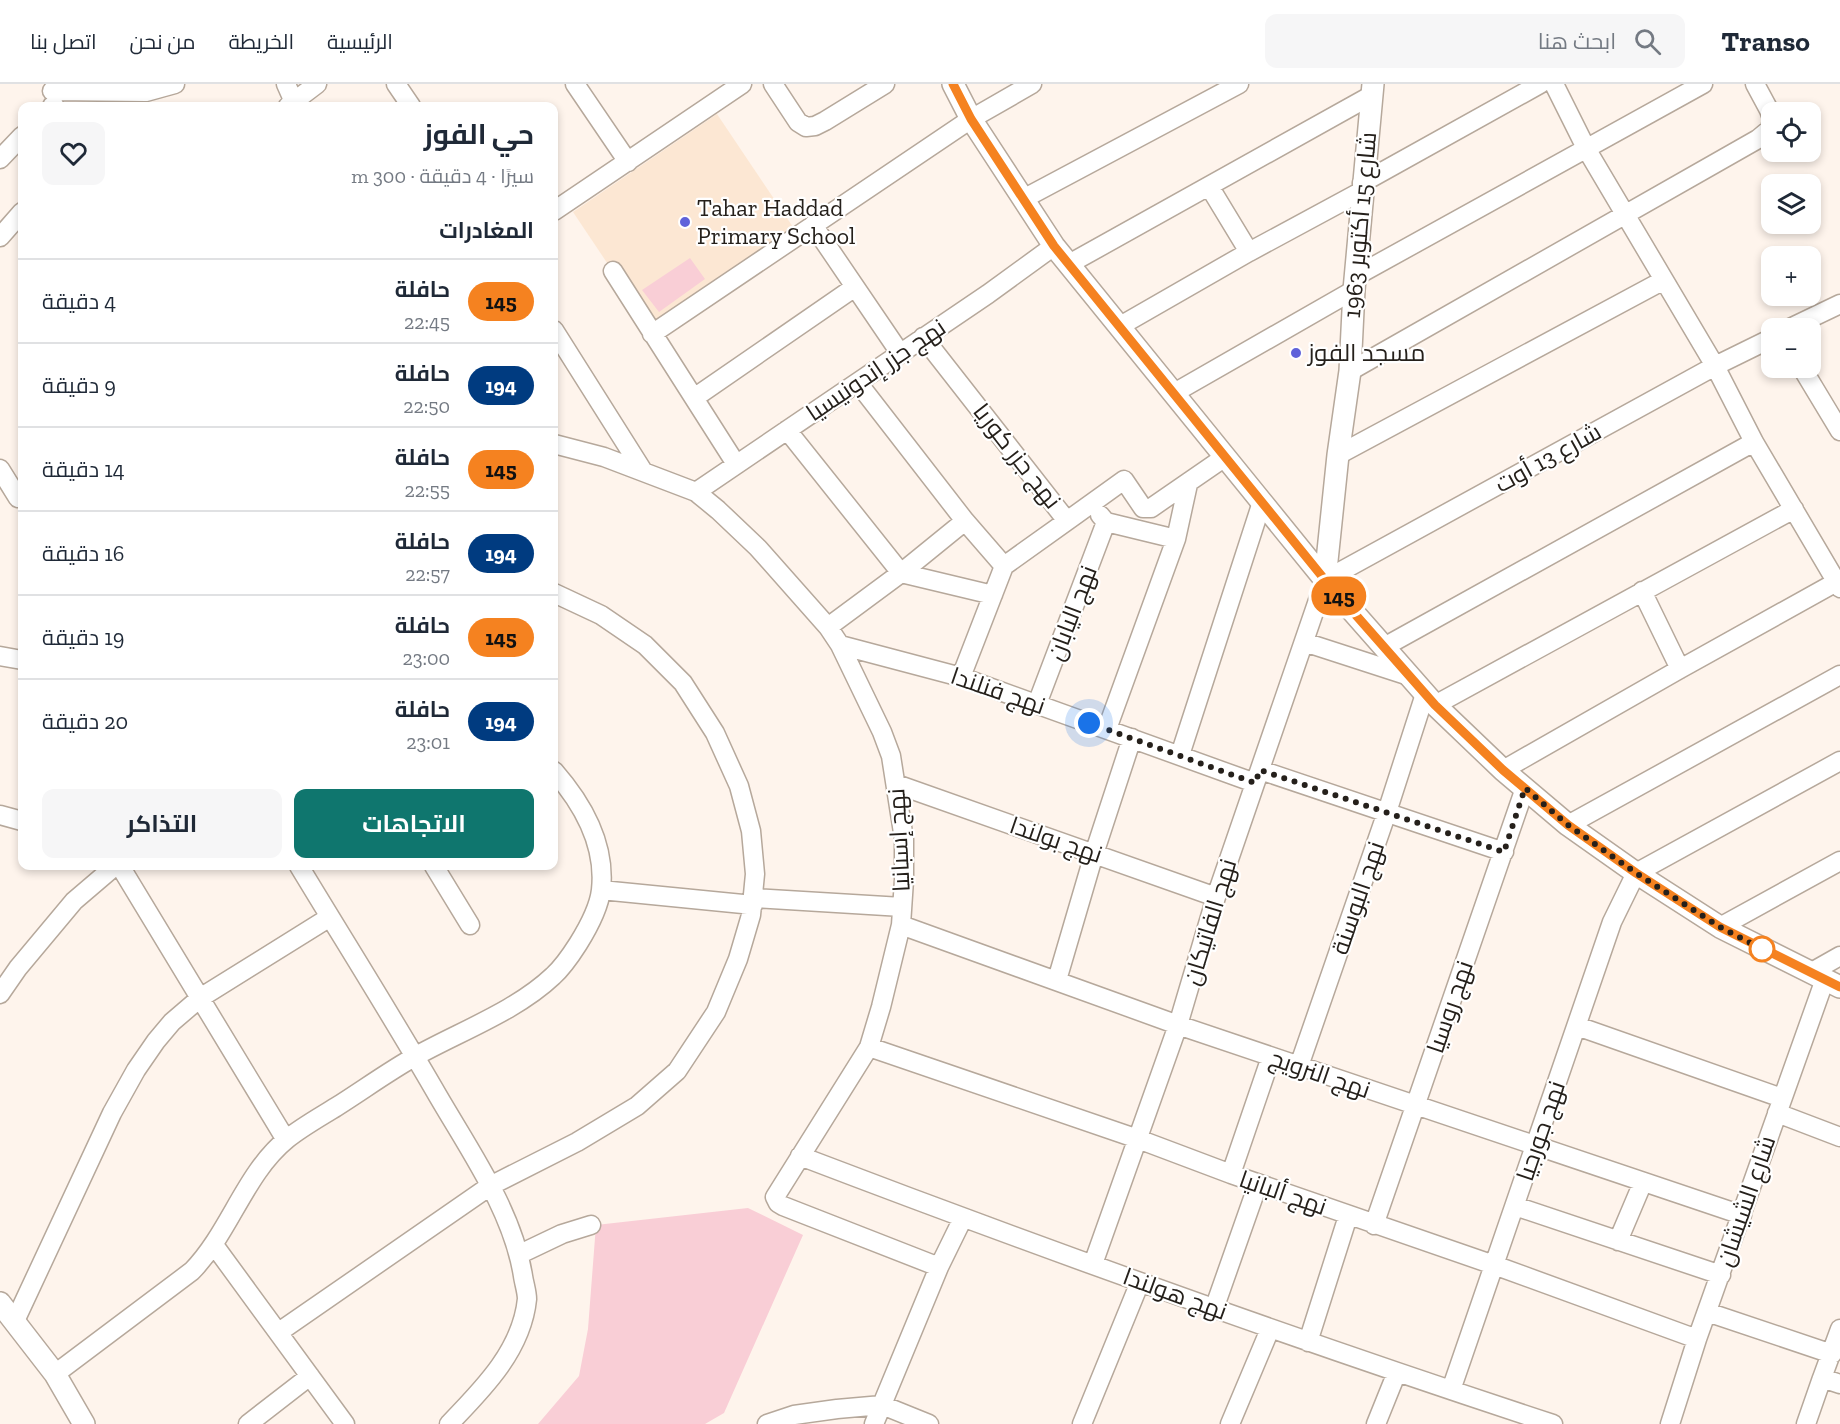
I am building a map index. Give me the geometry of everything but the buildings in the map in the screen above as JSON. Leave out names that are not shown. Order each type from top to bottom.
[{"type":"street","points":[[52,98],[146,92],[175,84]]},
{"type":"street","points":[[286,84],[305,98]]},
{"type":"street","points":[[396,84],[408,102]]},
{"type":"street","points":[[575,84],[628,162]]},
{"type":"street","points":[[558,208],[742,84]]},
{"type":"street","points":[[773,84],[798,123],[806,127],[825,121],[885,84]]},
{"type":"street","points":[[953,84],[971,119],[1054,246],[1325,580],[1430,700],[1503,770],[1568,825],[1636,873],[1720,927],[1825,980],[1840,957]]},
{"type":"street","points":[[652,334],[971,119],[1032,84]]},
{"type":"street","points":[[1023,199],[1239,84]]},
{"type":"street","points":[[1120,326],[1540,84]]},
{"type":"street","points":[[1503,770],[1680,669],[1839,583],[1754,442],[1715,366],[1587,150],[1554,84]]},
{"type":"street","points":[[1174,393],[1355,283],[1703,84]]},
{"type":"street","points":[[1755,84],[1765,102]]},
{"type":"street","points":[[1069,264],[1209,186],[1375,88]]},
{"type":"street","name":"شارع 15 أكتوبر 1963","points":[[1325,580],[1338,455],[1350,371],[1362,187],[1375,88]]},
{"type":"street","points":[[1350,371],[1626,216],[1761,136]]},
{"type":"street","points":[[0,159],[18,140]]},
{"type":"street","points":[[1209,186],[1250,252]]},
{"type":"street","points":[[0,237],[18,217]]},
{"type":"street","points":[[813,225],[900,353]]},
{"type":"street","name":"نهج جزر إندونيسيا","points":[[696,492],[988,294],[1054,246]]},
{"type":"street","points":[[613,271],[736,464]]},
{"type":"street","points":[[1338,455],[1664,280]]},
{"type":"street","points":[[694,398],[855,287]]},
{"type":"street","points":[[1811,318],[1840,304]]},
{"type":"street","points":[[558,336],[643,471]]},
{"type":"street","name":"نهج جزر كوريا","points":[[923,337],[1067,521],[1125,480],[1143,508],[1147,509],[1188,484]]},
{"type":"street","name":"شارع 13 أوت","points":[[1325,580],[1715,366],[1761,343]]},
{"type":"street","points":[[1808,378],[1840,431]]},
{"type":"street","points":[[858,383],[965,521],[1004,566]]},
{"type":"street","points":[[787,430],[901,573],[993,595]]},
{"type":"street","points":[[1384,647],[1754,442]]},
{"type":"street","name":"نهج إسبانيا","points":[[558,445],[604,457],[696,492],[718,510],[758,549],[828,627],[840,645],[882,732],[891,756],[904,839],[901,916],[869,1047],[775,1197],[778,1203],[939,1267]]},
{"type":"street","points":[[1107,729],[1176,539],[1188,484],[1226,457]]},
{"type":"street","points":[[0,469],[18,495]]},
{"type":"street","points":[[0,495],[18,498]]},
{"type":"street","points":[[1180,756],[1262,502]]},
{"type":"street","points":[[1090,504],[1106,522],[1176,539]]},
{"type":"street","points":[[1430,700],[1642,591],[1794,509]]},
{"type":"street","points":[[828,627],[901,573],[965,521]]},
{"type":"street","points":[[961,677],[1004,566],[1067,521]]},
{"type":"street","name":"نهج اليابان","points":[[1037,704],[1106,522]]},
{"type":"street","name":"نهج الفاتيكان","points":[[1093,1264],[1178,1025],[1216,897],[1325,580]]},
{"type":"street","points":[[1642,591],[1680,669]]},
{"type":"street","points":[[279,1332],[490,1186],[578,1142],[637,1106],[677,1071],[716,1012],[738,959],[753,901],[755,874],[750,831],[739,786],[715,733],[683,683],[645,645],[601,615],[558,595]]},
{"type":"street","points":[[1304,642],[1408,676]]},
{"type":"street","name":"نهج فنلندا","points":[[840,645],[961,677],[1180,756],[1387,812],[1504,852]]},
{"type":"street","points":[[0,656],[18,659]]},
{"type":"street","points":[[1568,825],[1840,675]]},
{"type":"street","name":"نهج البوسنة","points":[[1299,1066],[1387,812],[1430,700]]},
{"type":"street","points":[[1057,980],[1094,854],[1132,738]]},
{"type":"street","points":[[1636,873],[1840,761]]},
{"type":"street","points":[[55,1374],[192,1271],[214,1245],[249,1184],[286,1140],[415,1056],[490,1018],[532,992],[554,975],[570,957],[594,915],[601,890],[601,864],[595,838],[584,812],[558,776]]},
{"type":"street","name":"نهج بولندا","points":[[896,784],[1216,897]]},
{"type":"street","name":"نهج روسيا","points":[[1374,1225],[1525,788]]},
{"type":"street","points":[[0,815],[18,820]]},
{"type":"street","points":[[1720,927],[1840,861]]},
{"type":"street","points":[[0,994],[18,968],[74,901],[110,870]]},
{"type":"street","points":[[122,870],[286,1140]]},
{"type":"street","points":[[301,870],[415,1056],[490,1186],[520,1254],[527,1297],[520,1329],[485,1388],[449,1424]]},
{"type":"street","points":[[436,870],[470,925]]},
{"type":"street","name":"نهج جورجيا","points":[[1450,1390],[1612,922],[1636,873]]},
{"type":"street","name":"نهج النرويج","points":[[601,890],[753,901],[901,916],[1057,980],[1178,1025],[1742,1215]]},
{"type":"street","points":[[15,1321],[112,1113],[136,1070],[172,1022],[200,998],[330,917]]},
{"type":"street","name":"شارع الشيشان","points":[[1670,1424],[1697,1339],[1825,980]]},
{"type":"street","points":[[1577,1026],[1779,1106],[1840,1137]]},
{"type":"street","name":"نهج ألبانيا","points":[[869,1047],[1138,1139],[1258,1184],[1494,1265],[1697,1339]]},
{"type":"street","points":[[1231,1174],[1271,1057]]},
{"type":"street","name":"نهج هولندا","points":[[800,1156],[963,1218],[1270,1329],[1450,1390],[1528,1420],[1553,1424]]},
{"type":"street","points":[[1618,1241],[1643,1182]]},
{"type":"street","points":[[1214,1309],[1258,1184]]},
{"type":"street","points":[[1515,1206],[1720,1275]]},
{"type":"street","points":[[1308,1342],[1348,1216]]},
{"type":"street","points":[[874,1424],[939,1267],[963,1218]]},
{"type":"street","points":[[520,1254],[562,1234],[591,1225]]},
{"type":"street","points":[[214,1245],[345,1424]]},
{"type":"street","points":[[1082,1424],[1140,1282]]},
{"type":"street","points":[[0,1303],[55,1374],[84,1424]]},
{"type":"street","points":[[1707,1312],[1832,1354]]},
{"type":"street","points":[[1230,1424],[1270,1329]]},
{"type":"street","points":[[1806,1424],[1840,1329]]},
{"type":"street","points":[[1376,1424],[1396,1372]]},
{"type":"street","points":[[248,1424],[310,1376]]},
{"type":"street","points":[[1822,1378],[1840,1384]]},
{"type":"street","points":[[767,1424],[794,1415],[837,1408],[882,1406],[929,1424]]},
{"type":"shaded area","name":"Tahar Haddad Primary School","points":[[717,114],[797,233],[652,330],[573,212]]},
{"type":"shaded area","points":[[690,258],[705,279],[659,312],[642,290]]},
{"type":"shaded area","points":[[748,1208],[803,1235],[724,1413],[705,1424],[538,1424],[579,1376],[588,1329],[596,1225]]},
{"type":"bus line","name":"145","points":[[953,84],[971,119],[1054,246],[1325,580],[1435,705],[1503,770],[1568,825],[1636,873],[1720,927],[1840,987]]},
{"type":"place","name":"Tahar Haddad Primary School","points":[[685,222]]},
{"type":"place","name":"مسجد الفوز","points":[[1296,353]]},
{"type":"route","points":[[1089,723],[1255,783],[1260,770],[1504,852],[1525,788],[1568,825],[1636,873],[1720,927],[1762,949]]}]
